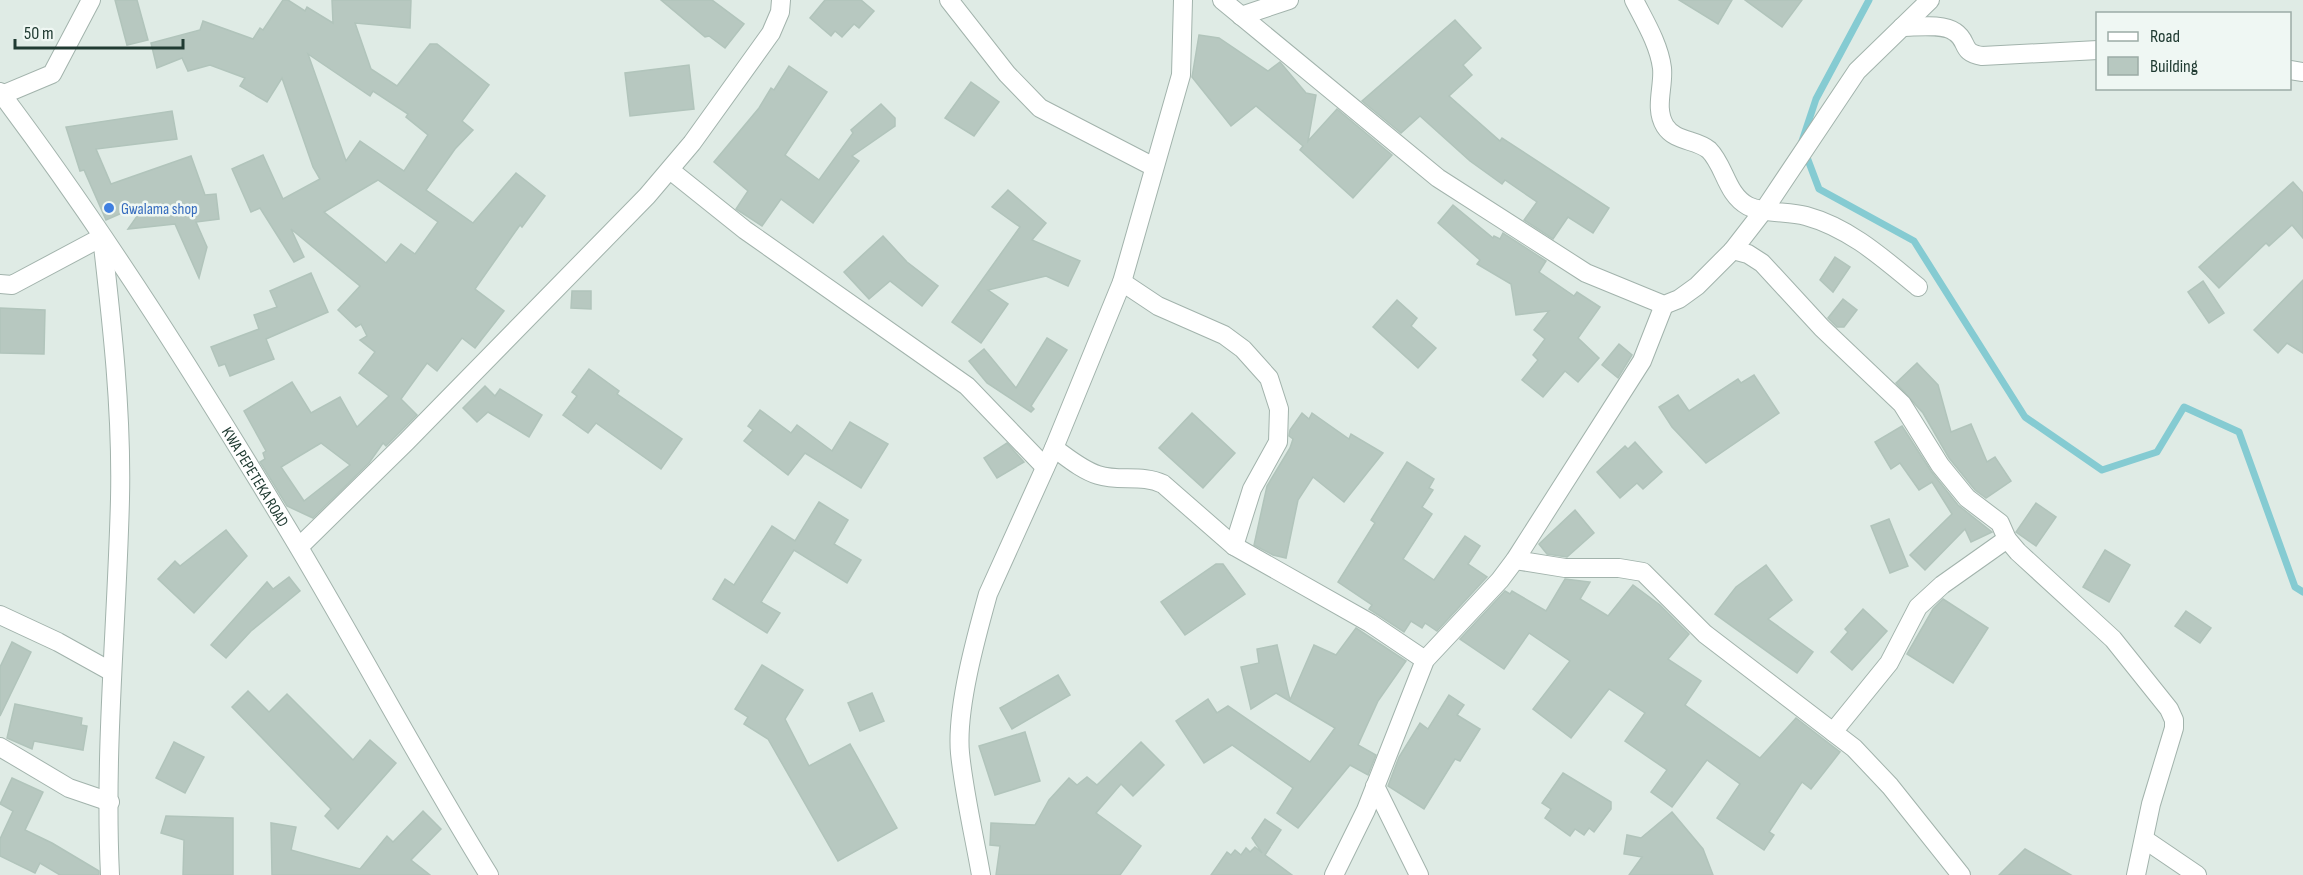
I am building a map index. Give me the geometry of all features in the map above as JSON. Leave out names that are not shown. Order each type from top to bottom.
[{"type":"street","points":[[1,94],[52,74],[92,0]]},
{"type":"street","points":[[299,547],[406,442],[670,170],[771,33],[780,12],[781,0]]},
{"type":"street","points":[[949,0],[1007,74],[1040,108],[1155,167]]},
{"type":"street","points":[[981,875],[960,751],[962,715],[988,594],[1054,448],[1122,282],[1181,75],[1183,0]]},
{"type":"street","points":[[1222,0],[1438,177],[1586,273],[1664,306]]},
{"type":"street","points":[[1241,16],[1289,0]]},
{"type":"street","points":[[1634,0],[1649,29],[1662,67],[1660,108],[1666,128],[1675,136],[1708,150],[1740,200],[1749,206],[1764,210],[1785,211],[1828,225],[1877,253],[1918,287]]},
{"type":"street","points":[[1334,875],[1375,786],[1425,660],[1500,580],[1515,560],[1642,361],[1664,306],[1697,286],[1733,250],[1764,210],[1857,71],[1930,0]]},
{"type":"street","points":[[1902,27],[1944,28],[1954,31],[1967,51],[1982,56],[2096,50]]},
{"type":"street","name":"KWA PEPETEKA ROAD","points":[[1,94],[150,307],[299,547],[436,791],[489,875]]},
{"type":"street","points":[[670,170],[745,230],[968,386],[1045,467]]},
{"type":"street","points":[[0,284],[12,285],[102,237],[113,323],[120,497],[112,672],[110,875]]},
{"type":"street","points":[[1733,250],[1762,263],[1822,328],[1902,404],[1940,465],[1967,498],[2001,523],[2007,539],[2113,639],[2169,710],[2174,728],[2151,804],[2136,875]]},
{"type":"street","points":[[1122,282],[1158,306],[1224,335],[1243,349],[1269,378],[1279,409],[1278,442],[1274,453],[1252,489],[1234,546]]},
{"type":"street","points":[[1054,448],[1082,468],[1099,476],[1151,479],[1163,484],[1234,546],[1370,623],[1425,660]]},
{"type":"street","points":[[1833,732],[1889,663],[1918,607],[1942,585],[2007,539]]},
{"type":"street","points":[[1515,560],[1565,568],[1619,568],[1643,572],[1706,634],[1833,732],[1890,786],[1961,875]]},
{"type":"street","points":[[0,615],[58,642],[112,672]]},
{"type":"street","points":[[0,747],[69,788],[110,802]]},
{"type":"street","points":[[1375,786],[1419,875]]},
{"type":"street","points":[[2144,839],[2197,875]]},
{"type":"building","points":[[115,0],[137,0],[148,40],[127,45]]},
{"type":"building","points":[[283,0],[288,0],[305,11],[307,7],[333,23],[332,0],[411,0],[410,28],[355,23],[371,69],[397,86],[430,44],[437,44],[489,85],[462,121],[473,130],[455,149],[426,190],[473,223],[516,173],[545,196],[522,227],[520,225],[475,289],[504,311],[475,348],[462,338],[437,371],[427,363],[401,399],[417,415],[386,446],[383,443],[369,463],[313,518],[287,506],[260,462],[265,459],[263,453],[266,451],[244,411],[292,382],[311,413],[340,397],[357,427],[389,396],[359,373],[375,352],[360,340],[367,336],[361,324],[356,327],[338,310],[360,286],[291,229],[304,257],[294,262],[260,208],[251,212],[232,169],[263,155],[283,199],[320,179],[313,167],[282,78],[267,102],[240,86],[245,78],[210,65],[188,71],[182,58],[157,68],[151,43],[200,30],[203,21],[253,39],[260,28],[263,30]],"holes":[[[308,54],[370,96],[373,91],[408,114],[406,117],[428,135],[404,171],[360,141],[346,161]],[[378,180],[438,222],[415,254],[401,244],[386,263],[324,212]],[[321,443],[350,465],[304,501],[281,467]]]},
{"type":"building","points":[[661,0],[712,0],[744,24],[725,48],[709,36],[705,37]]},
{"type":"building","points":[[825,0],[861,0],[874,11],[859,28],[854,24],[842,37],[835,31],[831,36],[810,18]]},
{"type":"building","points":[[1679,0],[1732,0],[1718,24]]},
{"type":"building","points":[[1745,0],[1802,0],[1782,27]]},
{"type":"building","points":[[1455,20],[1481,48],[1463,65],[1472,75],[1449,96],[1500,141],[1502,138],[1609,208],[1593,233],[1568,217],[1553,239],[1524,220],[1537,202],[1505,180],[1502,184],[1470,161],[1420,116],[1401,133],[1362,101]]},
{"type":"building","points":[[1199,35],[1219,38],[1268,71],[1280,62],[1306,93],[1316,95],[1308,141],[1337,109],[1392,155],[1353,198],[1300,150],[1303,146],[1256,106],[1231,126],[1192,77]]},
{"type":"building","points":[[689,65],[694,109],[630,116],[625,73]]},
{"type":"building","points":[[789,66],[827,92],[785,155],[819,180],[853,133],[851,130],[881,104],[895,118],[895,126],[852,156],[859,161],[813,223],[781,199],[762,226],[736,209],[748,191],[714,162],[759,108],[771,88],[774,90]]},
{"type":"building","points":[[971,82],[999,102],[974,136],[945,118]]},
{"type":"building","points":[[172,111],[177,139],[96,149],[111,184],[191,156],[205,195],[216,194],[219,219],[196,222],[207,247],[199,278],[175,224],[128,229],[147,202],[106,220],[84,170],[80,171],[66,127]]},
{"type":"building","points":[[2293,182],[2303,193],[2303,238],[2292,225],[2269,246],[2266,243],[2219,288],[2199,267]]},
{"type":"building","points":[[1008,190],[1046,223],[1032,240],[1080,261],[1068,286],[1046,276],[988,290],[1008,304],[981,343],[952,322],[1020,227],[992,207]]},
{"type":"building","points":[[1453,205],[1493,238],[1494,236],[1500,239],[1503,233],[1546,261],[1539,272],[1574,296],[1577,292],[1600,307],[1578,338],[1599,358],[1578,382],[1565,371],[1543,397],[1522,380],[1538,360],[1533,355],[1545,339],[1534,330],[1549,311],[1516,315],[1511,284],[1477,264],[1480,260],[1438,223]]},
{"type":"building","points":[[883,236],[907,262],[938,286],[922,306],[890,281],[869,299],[844,272]]},
{"type":"building","points":[[1835,257],[1850,267],[1833,292],[1820,280]]},
{"type":"building","points":[[311,273],[328,312],[266,339],[274,359],[230,376],[225,364],[219,366],[211,347],[259,329],[254,315],[277,307],[270,291]]},
{"type":"building","points":[[2303,280],[2303,353],[2287,343],[2278,353],[2254,330]]},
{"type":"building","points":[[2203,281],[2224,313],[2209,323],[2188,292]]},
{"type":"building","points":[[572,291],[591,291],[591,309],[571,308]]},
{"type":"building","points":[[1843,299],[1857,310],[1844,327],[1837,327],[1828,318]]},
{"type":"building","points":[[1397,300],[1417,318],[1411,326],[1436,348],[1418,368],[1373,327]]},
{"type":"building","points":[[0,308],[45,310],[44,354],[0,353]]},
{"type":"building","points":[[1047,338],[1067,350],[1031,406],[1034,409],[1031,412],[987,383],[969,361],[984,349],[1016,388]]},
{"type":"building","points":[[1619,344],[1632,355],[1618,378],[1602,365]]},
{"type":"building","points":[[1917,363],[1938,385],[1951,432],[1971,424],[1987,462],[1995,457],[2011,481],[1986,498],[1975,490],[1949,458],[1923,413],[1896,383]]},
{"type":"building","points":[[589,369],[619,391],[617,394],[682,439],[661,469],[596,423],[588,433],[563,415],[577,396],[572,392]]},
{"type":"building","points":[[1754,375],[1779,413],[1706,463],[1672,427],[1659,407],[1678,395],[1689,411],[1738,379],[1741,383]]},
{"type":"building","points":[[485,386],[495,396],[500,389],[542,415],[529,437],[488,412],[477,422],[463,408]]},
{"type":"building","points":[[760,410],[791,433],[797,425],[832,451],[850,422],[888,444],[861,488],[805,453],[788,475],[744,441],[753,430],[748,426]]},
{"type":"building","points":[[1192,413],[1235,453],[1203,488],[1159,448]]},
{"type":"building","points":[[1302,413],[1309,419],[1312,413],[1349,439],[1351,434],[1383,453],[1344,502],[1313,477],[1298,500],[1286,558],[1273,555],[1254,545],[1267,486],[1290,448],[1293,439],[1289,436],[1290,430]]},
{"type":"building","points":[[1902,426],[1931,471],[1958,505],[1992,532],[1971,542],[1965,529],[1925,570],[1910,555],[1952,514],[1932,482],[1919,490],[1900,463],[1891,469],[1875,442]]},
{"type":"building","points":[[1635,442],[1662,472],[1643,489],[1637,483],[1620,498],[1597,472],[1625,446],[1628,449]]},
{"type":"building","points":[[1007,443],[1024,462],[997,478],[984,458]]},
{"type":"building","points":[[1407,462],[1434,479],[1429,488],[1433,490],[1422,507],[1432,514],[1403,559],[1434,580],[1465,536],[1480,546],[1468,564],[1487,577],[1437,631],[1425,623],[1422,628],[1411,621],[1404,632],[1369,609],[1372,605],[1338,582],[1375,523],[1371,520]]},
{"type":"building","points":[[819,502],[848,520],[834,544],[861,560],[847,583],[794,550],[761,602],[780,613],[767,633],[713,599],[725,579],[734,585],[772,526],[795,541]]},
{"type":"building","points":[[2036,503],[2056,517],[2036,546],[2016,532]]},
{"type":"building","points":[[1575,510],[1594,533],[1567,557],[1547,554],[1539,544]]},
{"type":"building","points":[[1889,519],[1908,566],[1890,573],[1871,526]]},
{"type":"building","points":[[226,530],[247,556],[194,613],[158,579],[175,561],[180,566]]},
{"type":"building","points":[[2105,550],[2130,565],[2109,602],[2083,587]]},
{"type":"building","points":[[1216,564],[1223,564],[1245,594],[1185,635],[1161,602]]},
{"type":"building","points":[[1766,565],[1792,600],[1768,619],[1813,652],[1797,673],[1715,614],[1736,587]]},
{"type":"building","points":[[289,577],[300,591],[251,631],[226,658],[211,645],[267,582],[273,589]]},
{"type":"building","points":[[1565,579],[1590,582],[1580,599],[1608,616],[1633,585],[1660,605],[1689,634],[1668,659],[1701,681],[1685,705],[1760,758],[1796,718],[1840,752],[1811,789],[1802,782],[1769,832],[1774,835],[1764,850],[1717,818],[1740,784],[1707,760],[1672,807],[1651,792],[1667,770],[1625,741],[1645,713],[1609,689],[1571,738],[1533,709],[1570,661],[1529,633],[1504,669],[1460,639],[1505,591],[1510,594],[1512,591],[1546,611]]},
{"type":"building","points":[[1943,599],[1988,628],[1953,683],[1907,654],[1933,609]]},
{"type":"building","points":[[1863,609],[1887,631],[1852,670],[1831,652],[1848,632],[1845,629]]},
{"type":"building","points":[[2186,611],[2211,628],[2200,643],[2175,626]]},
{"type":"building","points":[[1356,628],[1406,661],[1378,701],[1358,745],[1376,755],[1368,775],[1350,765],[1298,828],[1277,813],[1293,788],[1232,745],[1204,763],[1176,721],[1208,699],[1217,713],[1228,706],[1310,762],[1335,728],[1276,693],[1251,709],[1241,667],[1259,663],[1257,649],[1277,645],[1290,700],[1314,645],[1336,655]]},
{"type":"building","points":[[12,642],[31,652],[0,716],[0,667]]},
{"type":"building","points":[[762,665],[803,690],[785,719],[809,766],[850,744],[897,828],[838,861],[768,739],[744,724],[748,717],[735,709]]},
{"type":"building","points":[[1058,675],[1070,695],[1012,729],[1000,708]]},
{"type":"building","points":[[248,691],[269,712],[287,694],[353,760],[370,740],[396,763],[338,829],[325,816],[331,809],[232,707]]},
{"type":"building","points":[[872,693],[884,721],[860,731],[848,703]]},
{"type":"building","points":[[1449,695],[1464,705],[1457,715],[1480,729],[1460,761],[1455,759],[1424,809],[1388,786],[1399,757],[1420,723],[1428,729]]},
{"type":"building","points":[[15,704],[82,718],[81,725],[87,726],[83,750],[34,741],[32,749],[7,738]]},
{"type":"building","points":[[1025,732],[1040,781],[995,795],[979,746]]},
{"type":"building","points":[[174,742],[204,757],[185,793],[156,778]]},
{"type":"building","points":[[1141,742],[1164,765],[1133,796],[1121,784],[1096,813],[1141,846],[1120,875],[996,875],[1000,846],[990,845],[991,823],[1035,825],[1049,800],[1069,778],[1077,785],[1087,777],[1097,785]]},
{"type":"building","points":[[1563,773],[1611,802],[1611,809],[1594,832],[1589,828],[1584,835],[1575,829],[1570,836],[1545,818],[1551,809],[1542,803]]},
{"type":"building","points":[[12,778],[43,792],[25,830],[99,871],[99,875],[60,875],[40,863],[35,873],[0,856],[0,839],[13,811],[0,804]]},
{"type":"building","points":[[423,811],[441,829],[411,860],[430,875],[272,875],[271,823],[296,827],[291,850],[360,869],[387,836],[393,842]]},
{"type":"building","points":[[1672,812],[1703,849],[1713,875],[1629,875],[1642,857],[1624,854],[1627,835],[1641,838]]},
{"type":"building","points":[[166,816],[233,818],[233,875],[183,875],[184,840],[161,833]]},
{"type":"building","points":[[1265,819],[1281,830],[1265,855],[1292,875],[1211,875],[1227,852],[1231,855],[1235,850],[1241,855],[1246,848],[1250,852],[1255,847],[1262,853],[1252,838]]},
{"type":"building","points":[[2025,849],[2071,875],[1999,875]]},
{"type":"waterway","points":[[1802,141],[1816,99],[1869,0]]},
{"type":"waterway","points":[[1805,152],[1819,189],[1914,241],[2025,417],[2102,470],[2157,452],[2184,407],[2239,432],[2295,587],[2303,592]]},
{"type":"place","name":"Gwalama shop","points":[[109,208]]}]
